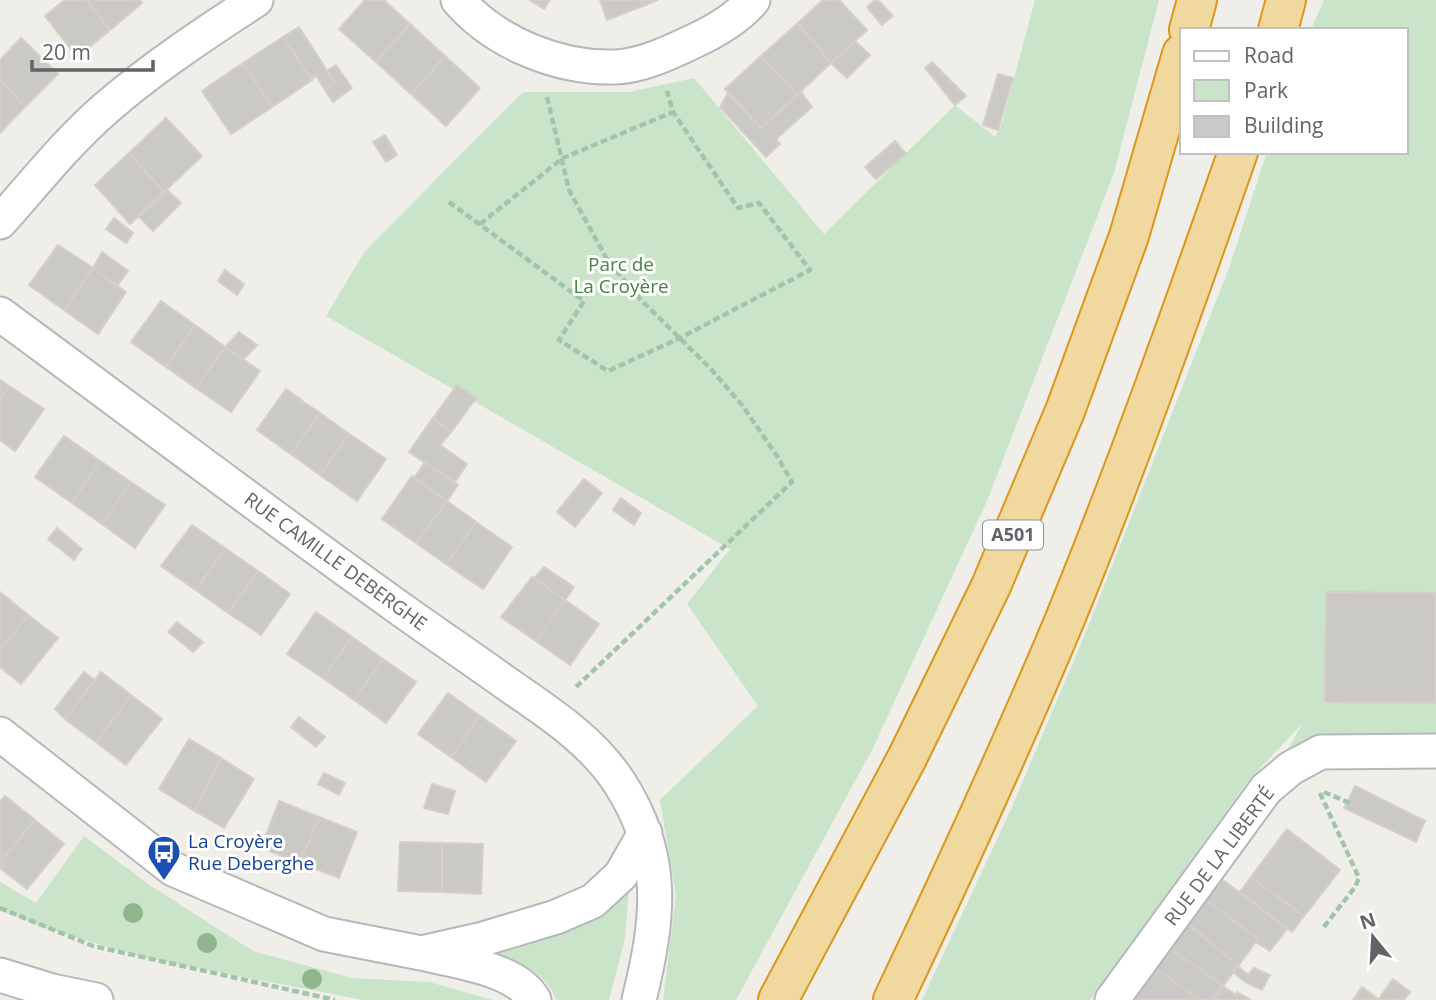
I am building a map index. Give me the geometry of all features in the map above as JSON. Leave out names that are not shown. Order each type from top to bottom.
[{"type":"highway","points":[[1190,28],[1197,0]]},
{"type":"highway","points":[[1279,28],[1286,0]]},
{"type":"highway","name":"A501","points":[[780,995],[907,758],[991,586],[1055,436],[1129,236],[1180,61]]},
{"type":"highway","points":[[893,1000],[989,796],[1065,617],[1138,428],[1237,154]]},
{"type":"street","points":[[0,222],[53,161],[104,110],[186,46],[257,0]]},
{"type":"street","points":[[458,0],[491,30],[536,53],[580,65],[618,67],[656,57],[706,36],[744,11],[752,0]]},
{"type":"street","name":"RUE CAMILLE DEBERGHE","points":[[0,314],[407,614],[560,721],[589,747],[619,781],[645,833],[655,871],[656,914],[639,1000]]},
{"type":"street","points":[[0,734],[173,869],[324,934],[421,953],[505,974],[534,1000]]},
{"type":"street","name":"RUE DE LA LIBERTÉ","points":[[1112,1000],[1266,789],[1291,768],[1321,752],[1436,751]]},
{"type":"street","points":[[421,953],[483,939],[555,917],[593,901],[621,875],[645,833]]},
{"type":"street","points":[[0,975],[52,991],[96,1000]]},
{"type":"path","points":[[536,53],[569,190],[608,261],[642,301],[711,369],[742,405],[778,456],[792,482],[576,687],[560,721]]},
{"type":"path","points":[[449,202],[584,301],[559,340],[608,372],[680,338],[810,270],[759,203],[738,208],[673,112],[656,57]]},
{"type":"path","points":[[480,224],[563,158],[673,112]]},
{"type":"path","points":[[1323,928],[1356,887],[1359,878],[1318,790],[1352,804]]},
{"type":"path","points":[[0,908],[93,946],[335,1000]]},
{"type":"green space","name":"Parc de La Croyère","points":[[1035,0],[1159,0],[1114,173],[987,501],[873,748],[736,1000],[663,1000],[676,896],[660,800],[758,706],[687,604],[730,549],[326,316],[365,251],[523,92],[629,92],[694,78],[824,234],[955,105],[995,137],[1002,123]]},
{"type":"green space","points":[[1324,0],[1436,0],[1436,751],[1351,753],[1266,789],[1302,724],[1248,781],[1090,1000],[922,1000],[1012,807],[1090,622],[1229,268],[1266,154],[1408,154],[1408,28],[1312,28]]},
{"type":"green space","points":[[84,836],[151,886],[253,951],[352,978],[429,982],[493,1000],[363,1000],[145,958],[45,928],[0,910],[0,882],[36,903]]},
{"type":"green space","points":[[630,875],[625,939],[609,1000],[556,1000],[547,983],[540,977],[525,966],[499,954],[534,941]]},
{"type":"building","points":[[65,0],[86,0],[110,30],[77,57],[45,16]]},
{"type":"building","points":[[86,0],[140,0],[142,3],[110,30]]},
{"type":"building","points":[[365,0],[384,0],[410,24],[376,62],[339,29]]},
{"type":"building","points":[[530,0],[550,0],[544,9]]},
{"type":"building","points":[[600,0],[641,0],[643,6],[607,20]]},
{"type":"building","points":[[641,0],[658,0],[643,6]]},
{"type":"building","points":[[823,0],[839,0],[867,30],[831,63],[798,23]]},
{"type":"building","points":[[875,0],[893,16],[882,25],[867,7]]},
{"type":"building","points":[[798,23],[831,63],[797,95],[761,56]]},
{"type":"building","points":[[410,24],[445,56],[411,94],[376,62]]},
{"type":"building","points":[[299,27],[335,83],[325,90],[316,75],[312,80],[283,37]]},
{"type":"building","points":[[283,37],[312,80],[272,107],[243,63]]},
{"type":"building","points":[[21,38],[58,74],[25,107],[0,79],[0,60]]},
{"type":"building","points":[[855,41],[870,55],[847,78],[831,63]]},
{"type":"building","points":[[445,56],[480,88],[446,126],[411,94]]},
{"type":"building","points":[[761,56],[797,95],[761,128],[725,89]]},
{"type":"building","points":[[932,62],[966,96],[955,105],[925,68]]},
{"type":"building","points":[[243,63],[272,107],[231,134],[202,91]]},
{"type":"building","points":[[336,65],[352,88],[333,102],[325,90],[335,83],[327,71]]},
{"type":"building","points":[[998,74],[1013,78],[998,130],[983,125]]},
{"type":"building","points":[[0,79],[25,107],[0,133]]},
{"type":"building","points":[[801,92],[812,107],[776,139],[780,144],[766,157],[720,107],[728,93],[761,128]]},
{"type":"building","points":[[166,118],[202,156],[164,192],[129,153]]},
{"type":"building","points":[[385,135],[397,155],[386,162],[373,142]]},
{"type":"building","points":[[895,141],[906,154],[876,179],[865,167]]},
{"type":"building","points":[[129,153],[164,192],[130,224],[95,185]]},
{"type":"building","points":[[167,190],[181,203],[153,231],[139,217]]},
{"type":"building","points":[[114,218],[133,233],[126,243],[106,229]]},
{"type":"building","points":[[58,245],[93,268],[64,310],[29,285]]},
{"type":"building","points":[[102,252],[128,271],[117,286],[93,268]]},
{"type":"building","points":[[93,268],[126,292],[98,334],[64,310]]},
{"type":"building","points":[[225,270],[244,284],[237,295],[218,281]]},
{"type":"building","points":[[161,301],[195,325],[166,367],[131,342]]},
{"type":"building","points":[[195,325],[225,347],[196,388],[166,367]]},
{"type":"building","points":[[239,332],[257,345],[244,359],[225,347]]},
{"type":"building","points":[[225,347],[260,371],[231,412],[196,388]]},
{"type":"building","points":[[0,380],[9,386],[0,400]]},
{"type":"building","points":[[457,385],[476,398],[451,432],[433,418]]},
{"type":"building","points":[[9,386],[44,409],[15,451],[0,440],[0,400]]},
{"type":"building","points":[[286,389],[303,401],[301,404],[305,403],[320,413],[291,454],[257,430]]},
{"type":"building","points":[[320,413],[349,434],[320,475],[291,454]]},
{"type":"building","points":[[433,418],[451,432],[440,445],[467,464],[455,482],[409,452]]},
{"type":"building","points":[[349,434],[386,459],[357,501],[320,475]]},
{"type":"building","points":[[64,436],[100,461],[72,503],[35,477]]},
{"type":"building","points":[[100,461],[131,482],[102,524],[72,503]]},
{"type":"building","points":[[425,462],[458,485],[447,501],[414,478]]},
{"type":"building","points":[[412,476],[447,501],[416,543],[382,519]]},
{"type":"building","points":[[584,479],[602,493],[575,527],[557,512]]},
{"type":"building","points":[[131,482],[165,505],[135,548],[102,524]]},
{"type":"building","points":[[621,498],[641,513],[634,525],[613,510]]},
{"type":"building","points":[[447,501],[476,522],[446,564],[416,543]]},
{"type":"building","points":[[476,522],[512,547],[483,589],[446,564]]},
{"type":"building","points":[[192,525],[225,548],[196,590],[161,566]]},
{"type":"building","points":[[57,528],[82,549],[74,560],[48,539]]},
{"type":"building","points":[[225,548],[258,571],[228,613],[196,590]]},
{"type":"building","points":[[544,567],[574,587],[565,600],[534,578]]},
{"type":"building","points":[[258,571],[290,594],[261,635],[228,613]]},
{"type":"building","points":[[532,577],[565,600],[536,641],[501,617]]},
{"type":"building","points":[[0,592],[28,615],[0,650]]},
{"type":"building","points":[[1326,592],[1436,593],[1436,703],[1325,702]]},
{"type":"building","points":[[565,600],[599,624],[570,665],[536,641]]},
{"type":"building","points":[[316,612],[352,637],[323,678],[287,654]]},
{"type":"building","points":[[28,615],[58,638],[21,684],[0,667],[0,650]]},
{"type":"building","points":[[177,622],[203,642],[193,652],[168,632]]},
{"type":"building","points":[[352,637],[383,659],[354,700],[323,678]]},
{"type":"building","points":[[383,659],[416,682],[386,723],[354,700]]},
{"type":"building","points":[[84,672],[95,680],[65,719],[55,709]]},
{"type":"building","points":[[101,672],[131,695],[96,742],[65,719]]},
{"type":"building","points":[[448,693],[480,716],[451,757],[418,734]]},
{"type":"building","points":[[131,695],[162,719],[126,765],[96,742]]},
{"type":"building","points":[[480,716],[516,741],[486,782],[451,757]]},
{"type":"building","points":[[299,717],[325,737],[316,747],[291,727]]},
{"type":"building","points":[[189,739],[221,758],[195,811],[159,789]]},
{"type":"building","points":[[221,758],[254,779],[224,828],[195,811]]},
{"type":"building","points":[[324,773],[345,783],[339,795],[318,784]]},
{"type":"building","points":[[432,784],[455,791],[448,814],[424,808]]},
{"type":"building","points":[[1355,786],[1425,821],[1416,842],[1344,808]]},
{"type":"building","points":[[5,796],[35,820],[0,862],[0,802]]},
{"type":"building","points":[[279,801],[319,817],[300,863],[261,848]]},
{"type":"building","points":[[319,817],[357,832],[339,878],[300,863]]},
{"type":"building","points":[[35,820],[64,844],[27,889],[0,868],[0,862]]},
{"type":"building","points":[[1287,829],[1340,870],[1304,916],[1251,877]]},
{"type":"building","points":[[400,842],[442,843],[442,892],[398,891]]},
{"type":"building","points":[[442,843],[483,844],[481,894],[442,892]]},
{"type":"building","points":[[1218,876],[1287,929],[1270,951],[1202,897]]},
{"type":"building","points":[[1251,877],[1304,916],[1292,932],[1240,892]]},
{"type":"building","points":[[1202,897],[1258,939],[1238,966],[1185,921]]},
{"type":"building","points":[[1185,921],[1238,966],[1223,986],[1167,946]]},
{"type":"building","points":[[1167,946],[1223,986],[1213,1000],[1200,1000],[1152,966]]},
{"type":"building","points":[[1152,966],[1200,1000],[1128,1000]]},
{"type":"building","points":[[1238,966],[1248,975],[1254,968],[1270,975],[1262,990],[1245,982],[1233,972]]},
{"type":"building","points":[[1393,979],[1410,992],[1404,1000],[1378,1000]]},
{"type":"building","points":[[1223,986],[1236,995],[1237,992],[1251,1000],[1213,1000]]},
{"type":"building","points":[[1362,987],[1378,999],[1378,1000],[1353,1000]]},
{"type":"place","name":"La Croyère Rue Deberghe","points":[[164,882]]}]
